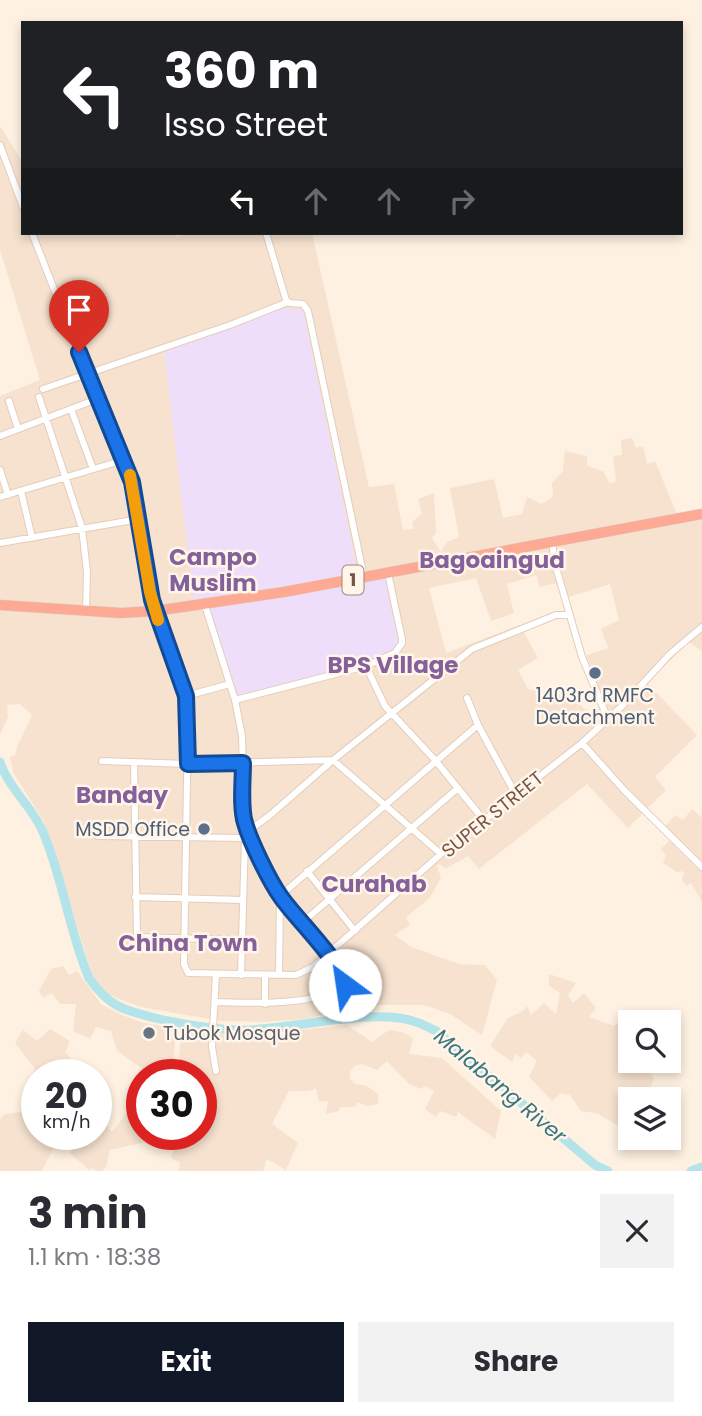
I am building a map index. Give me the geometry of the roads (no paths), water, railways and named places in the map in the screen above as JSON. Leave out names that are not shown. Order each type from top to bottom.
[{"type":"highway","name":"1","points":[[0,605],[121,613],[155,611],[364,578],[702,514]]},
{"type":"street","points":[[0,145],[21,202]]},
{"type":"street","points":[[33,235],[132,482],[155,611],[186,696],[188,764],[184,938]]},
{"type":"street","points":[[266,235],[288,302]]},
{"type":"street","points":[[43,389],[288,302],[303,304],[308,311],[364,578]]},
{"type":"street","points":[[39,397],[82,528],[86,559],[86,611]]},
{"type":"street","points":[[0,436],[97,399]]},
{"type":"street","points":[[9,401],[18,429]]},
{"type":"street","points":[[71,409],[93,469]]},
{"type":"street","points":[[0,497],[124,460]]},
{"type":"street","points":[[0,470],[8,495]]},
{"type":"street","points":[[21,491],[32,538]]},
{"type":"street","points":[[0,543],[139,519]]},
{"type":"street","points":[[552,541],[555,564],[584,665],[608,719]]},
{"type":"street","points":[[235,701],[366,666],[389,657],[402,643],[388,573]]},
{"type":"street","points":[[204,602],[235,701],[242,737],[244,822],[248,836],[280,896],[303,922],[344,979],[344,987],[310,997],[265,1004],[216,1002]]},
{"type":"street","points":[[99,836],[248,836],[333,760],[481,644],[556,615],[570,615]]},
{"type":"street","name":"SUPER STREET","points":[[184,938],[185,970],[190,973],[296,975],[307,971],[483,819],[582,743],[645,678],[702,627]]},
{"type":"street","points":[[366,666],[382,701],[483,819]]},
{"type":"street","points":[[186,696],[230,684]]},
{"type":"street","points":[[467,698],[478,725],[516,795]]},
{"type":"street","points":[[279,975],[280,896],[478,725]]},
{"type":"street","points":[[582,743],[624,790],[702,867]]},
{"type":"street","points":[[102,761],[188,764],[333,760],[441,854]]},
{"type":"street","points":[[134,762],[137,937],[242,940]]},
{"type":"street","points":[[303,922],[458,788]]},
{"type":"street","points":[[241,975],[248,836]]},
{"type":"street","points":[[307,871],[355,931]]},
{"type":"street","points":[[135,897],[243,900]]},
{"type":"street","points":[[215,1059],[216,974]]},
{"type":"street","points":[[265,975],[265,1004]]},
{"type":"waterway","name":"Malabang River","points":[[0,762],[9,781],[43,832],[89,978],[103,995],[117,1006],[155,1018],[222,1029],[264,1029],[378,1017],[419,1023],[436,1031],[595,1165],[608,1171]]},
{"type":"waterway","name":"Malabang River","points":[[691,1171],[702,1167]]},
{"type":"place","name":"1403rd RMFC Detachment","points":[[595,673]]},
{"type":"place","name":"MSDD Office","points":[[204,829]]},
{"type":"place","name":"Tubok Mosque","points":[[149,1033]]},
{"type":"district","name":"Bagoaingud","points":[[492,560]]},
{"type":"district","name":"Campo Muslim","points":[[213,570]]},
{"type":"district","name":"BPS Village","points":[[393,665]]},
{"type":"district","name":"Banday","points":[[122,795]]},
{"type":"district","name":"Curahab","points":[[374,884]]},
{"type":"district","name":"China Town","points":[[188,943]]}]
